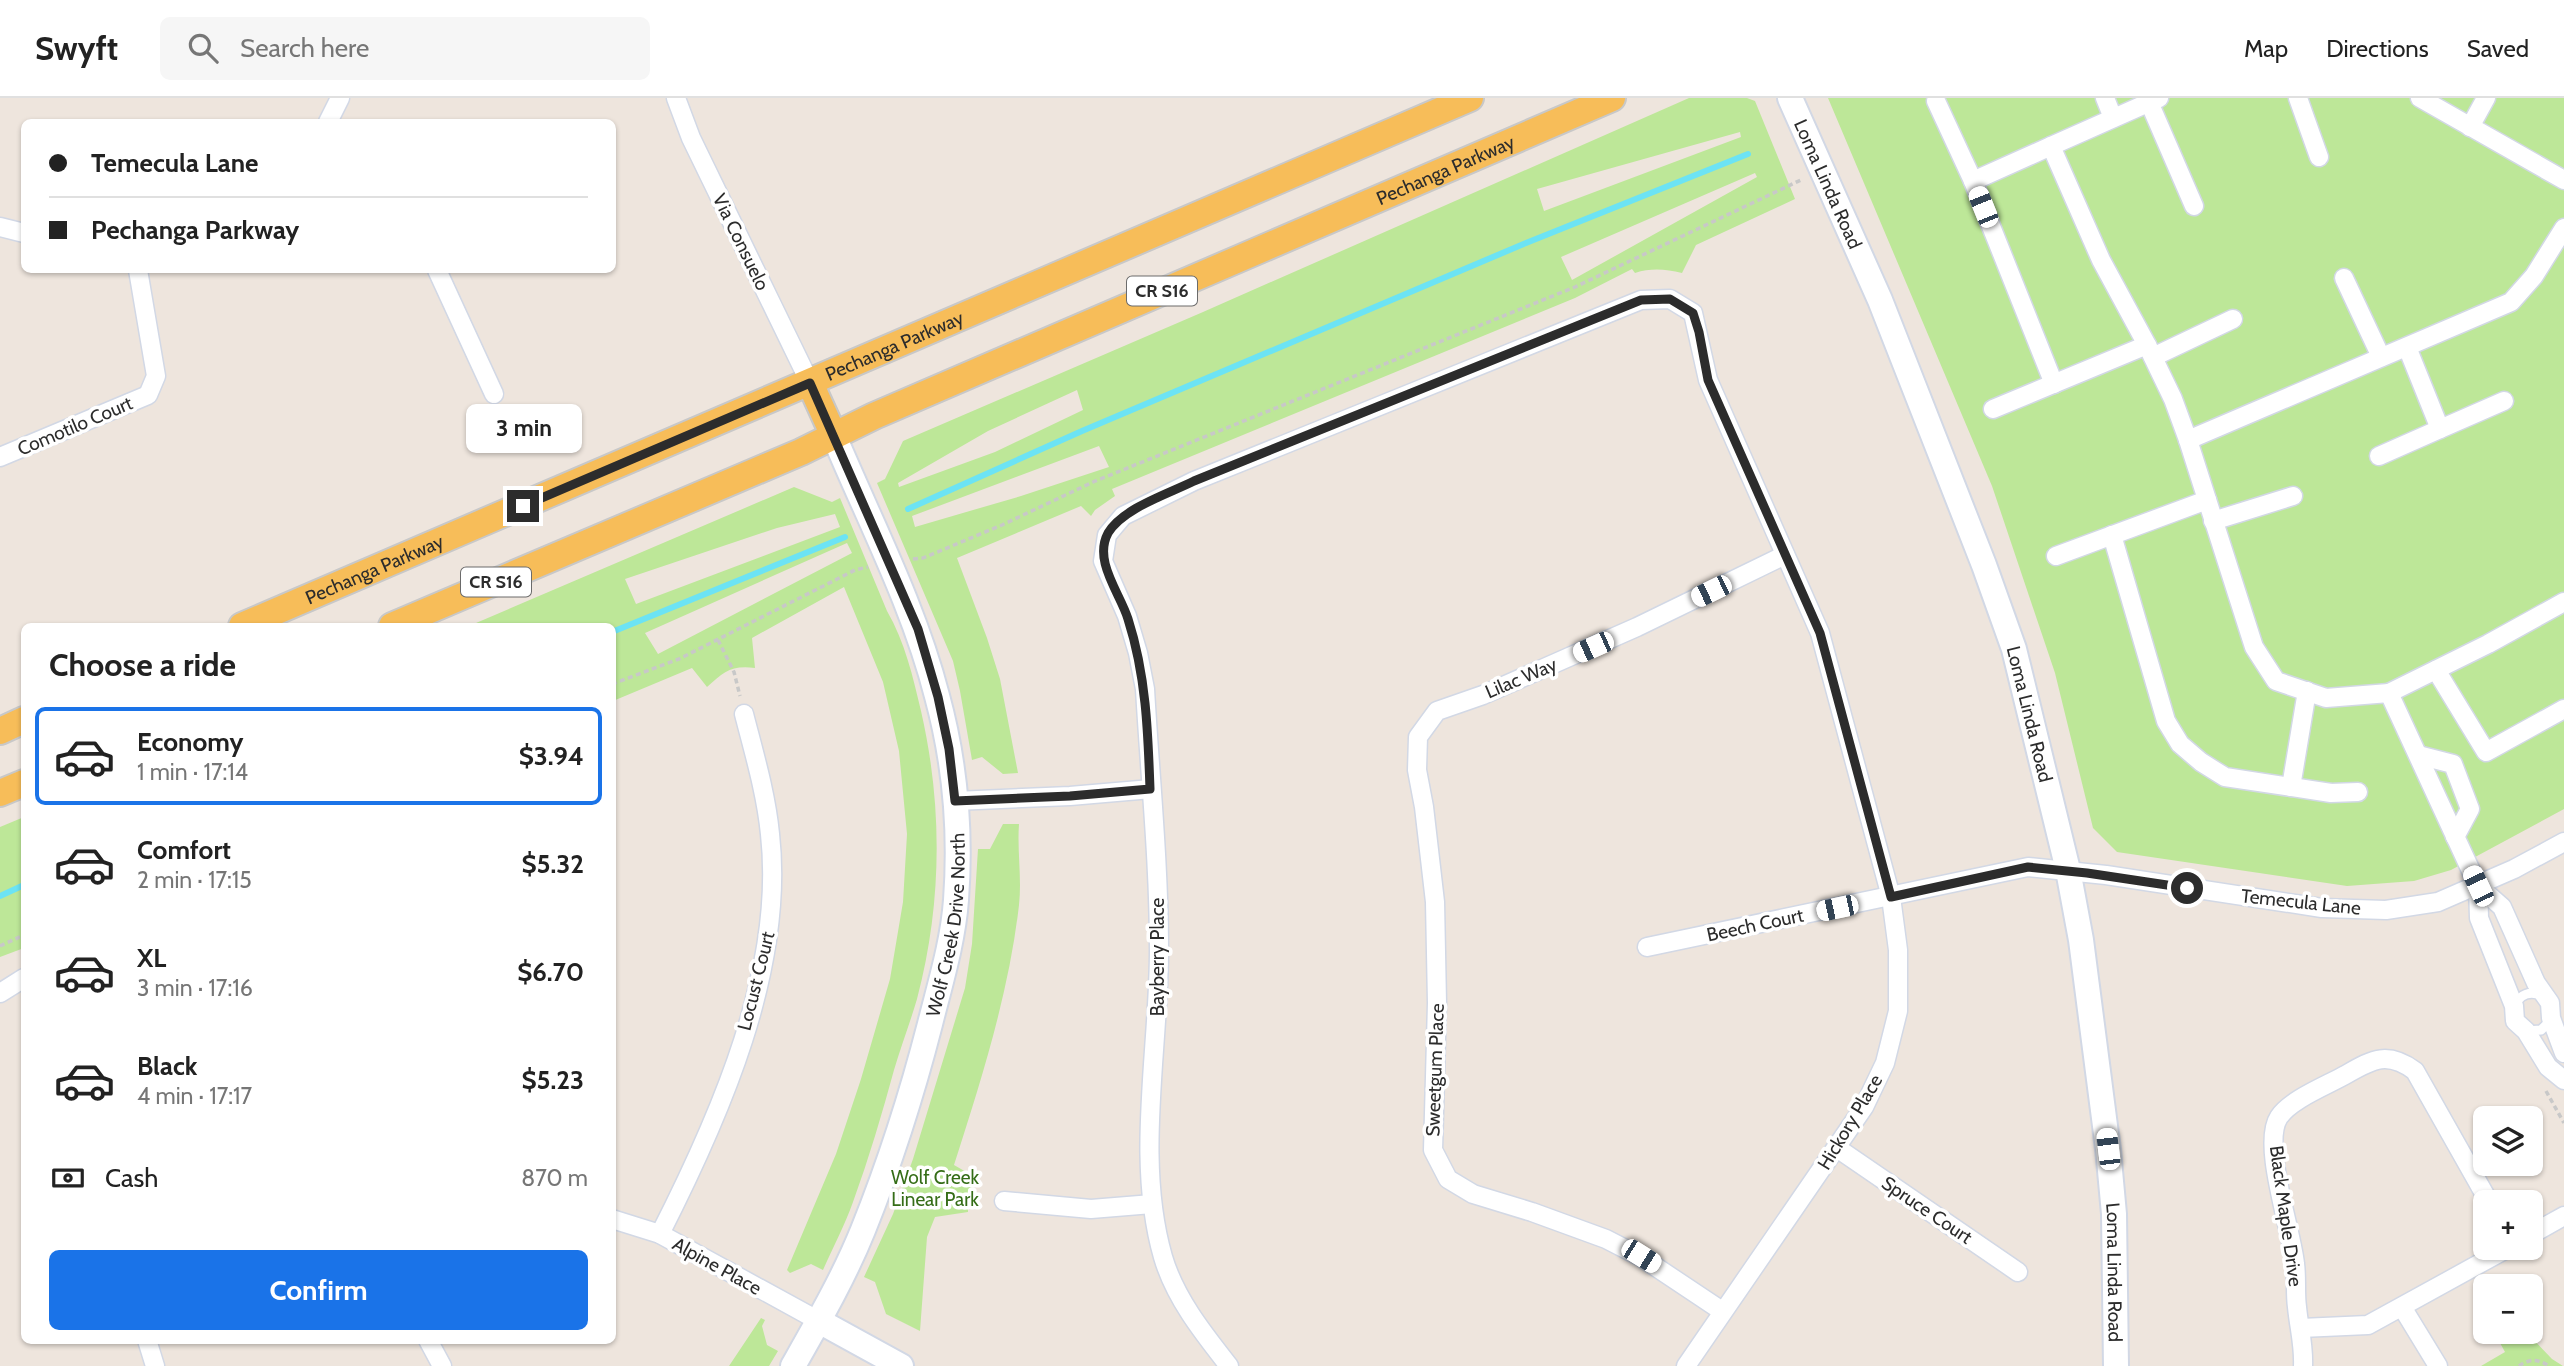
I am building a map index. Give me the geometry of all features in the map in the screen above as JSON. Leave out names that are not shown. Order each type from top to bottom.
[{"type":"main road","name":"Pechanga Parkway","points":[[249,623],[1470,98]]},
{"type":"main road","name":"Pechanga Parkway","points":[[398,623],[1612,98]]},
{"type":"main road","points":[[810,383],[834,436]]},
{"type":"main road","points":[[0,731],[21,721]]},
{"type":"main road","points":[[0,793],[21,784]]},
{"type":"street","points":[[330,119],[340,98]]},
{"type":"street","name":"Via Consuelo","points":[[676,98],[691,138],[810,383]]},
{"type":"street","name":"Loma Linda Road","points":[[1790,98],[1880,300],[2009,637],[2068,870],[2081,940],[2114,1214],[2117,1281],[2116,1366]]},
{"type":"street","points":[[2105,98],[2113,118]]},
{"type":"street","points":[[2298,98],[2319,156]]},
{"type":"street","points":[[2420,98],[2564,180]]},
{"type":"street","points":[[2470,127],[2486,98]]},
{"type":"street","points":[[1973,181],[2154,100],[2194,206]]},
{"type":"street","points":[[1936,101],[1973,181],[2054,384]]},
{"type":"street","points":[[2051,146],[2101,260],[2173,399],[2254,647],[2276,681],[2326,698],[2389,692],[2564,602]]},
{"type":"street","points":[[0,227],[21,232]]},
{"type":"street","points":[[2188,440],[2511,302],[2534,276],[2564,228]]},
{"type":"street","name":"Comotilo Court","points":[[0,457],[148,395],[156,376],[139,273]]},
{"type":"street","points":[[438,273],[494,394]]},
{"type":"street","points":[[2344,278],[2381,357]]},
{"type":"street","name":"Hickory Place","points":[[1107,535],[1123,516],[1194,481],[1641,300],[1670,299],[1693,313],[1708,380],[1820,633],[1891,897],[1898,950],[1898,1012],[1885,1063],[1864,1107],[1686,1366]]},
{"type":"street","points":[[1993,410],[2054,384],[2233,319]]},
{"type":"street","points":[[2407,347],[2440,429]]},
{"type":"street","points":[[2379,456],[2504,401]]},
{"type":"street","name":"Wolf Creek Drive North","points":[[793,1366],[819,1321],[862,1232],[894,1143],[923,1052],[942,977],[956,903],[958,850],[955,801],[949,749],[938,697],[918,629],[834,436]]},
{"type":"street","points":[[2213,521],[2293,496]]},
{"type":"street","points":[[2056,556],[2207,500]]},
{"type":"street","name":"Bayberry Place","points":[[1107,535],[1103,561],[1127,615],[1145,689],[1159,913],[1159,982],[1152,1093],[1152,1203],[1164,1259],[1180,1295],[1201,1331],[1229,1366]]},
{"type":"street","points":[[2112,535],[2166,721],[2180,744],[2225,777],[2331,793],[2358,792]]},
{"type":"street","name":"Lilac Way","points":[[1418,737],[1437,711],[1483,695],[1637,627],[1785,555]]},
{"type":"street","points":[[2436,670],[2486,752],[2564,709]]},
{"type":"street","points":[[2291,787],[2306,691]]},
{"type":"street","points":[[2389,692],[2478,886],[2502,908],[2536,983],[2550,1003],[2551,1018],[2564,1053]]},
{"type":"street","name":"Locust Court","points":[[660,1234],[711,1128],[763,969],[770,929],[771,835],[744,714]]},
{"type":"street","name":"Sweetgum Place","points":[[1418,737],[1417,770],[1435,902],[1437,1003],[1433,1150],[1448,1179],[1473,1195],[1532,1212],[1641,1256],[1722,1311]]},
{"type":"street","points":[[2417,755],[2453,764],[2470,809],[2455,837]]},
{"type":"street","points":[[955,801],[1150,789]]},
{"type":"street","name":"Temecula Lane","points":[[2068,870],[2322,908],[2386,910],[2438,902],[2514,869],[2564,842]]},
{"type":"street","name":"Beech Court","points":[[1647,947],[2028,867],[2068,870]]},
{"type":"street","points":[[2478,886],[2479,919],[2514,1006],[2515,1021],[2526,1031],[2548,1067],[2564,1074]]},
{"type":"street","points":[[0,993],[21,980]]},
{"type":"street","name":"Black Maple Drive","points":[[2303,1366],[2304,1345],[2297,1307],[2295,1264],[2277,1172],[2274,1135],[2278,1118],[2289,1106],[2373,1060],[2397,1060],[2415,1071],[2481,1190]]},
{"type":"street","name":"Spruce Court","points":[[1837,1148],[2018,1272]]},
{"type":"street","points":[[1004,1201],[1090,1209],[1152,1203]]},
{"type":"street","points":[[2543,1228],[2564,1216]]},
{"type":"street","name":"Alpine Place","points":[[616,1220],[660,1234],[819,1321]]},
{"type":"street","points":[[2301,1328],[2368,1325],[2487,1260]]},
{"type":"street","points":[[2403,1307],[2438,1366]]},
{"type":"street","points":[[819,1321],[901,1366]]},
{"type":"street","points":[[148,1344],[155,1366]]},
{"type":"street","points":[[430,1344],[442,1366]]},
{"type":"lane","points":[[2514,1006],[2524,995],[2531,993],[2545,997]]},
{"type":"lane","points":[[2526,1031],[2541,1030],[2551,1018]]},
{"type":"path","points":[[616,683],[679,659],[855,570],[888,562],[923,558],[1002,525],[1093,482],[1575,287],[1822,171]]},
{"type":"path","points":[[718,639],[734,672],[744,714]]},
{"type":"path","points":[[0,946],[21,936]]},
{"type":"path","points":[[2519,1366],[2534,1360],[2549,1366]]},
{"type":"green space","points":[[1689,98],[1747,98],[1755,101],[1795,199],[1696,245],[1682,273],[1647,270],[1635,273],[1632,269],[1575,298],[1112,489],[1115,496],[1091,516],[1081,506],[957,558],[1000,679],[1018,773],[1003,774],[982,757],[972,760],[953,661],[877,483],[885,479],[903,441]],"holes":[[[1740,132],[1741,137],[1544,211],[1537,189]],[[1755,173],[1757,177],[1572,280],[1561,257]],[[1077,390],[1083,410],[995,452],[899,487],[898,483],[988,431]],[[1099,446],[1109,467],[915,527],[912,516]]]},
{"type":"green space","points":[[1828,98],[2564,98],[2564,809],[2451,870],[2414,881],[2347,886],[2117,852],[2093,828],[2055,673],[1992,486]]},
{"type":"green space","points":[[794,487],[832,502],[840,498],[904,647],[928,747],[937,855],[931,927],[917,999],[859,1186],[823,1270],[811,1264],[790,1273],[787,1270],[836,1154],[890,979],[903,902],[907,834],[899,751],[883,682],[844,587],[752,638],[755,668],[728,671],[707,687],[692,668],[616,700],[616,623],[476,623]],"holes":[[[835,514],[840,527],[636,604],[625,579],[777,528]],[[847,543],[852,553],[658,654],[645,633]]]},
{"type":"green space","points":[[21,818],[21,949],[0,957],[0,827]]},
{"type":"green space","name":"Wolf Creek Linear Park","points":[[1003,824],[1019,824],[1020,895],[1008,971],[993,1036],[954,1165],[975,1177],[968,1198],[968,1212],[935,1217],[927,1237],[920,1331],[886,1314],[875,1282],[864,1277],[893,1214],[913,1159],[965,988],[972,944],[978,849],[990,849]]},
{"type":"green space","points":[[761,1318],[765,1320],[762,1326],[767,1345],[778,1351],[769,1366],[729,1366]]},
{"type":"green space","points":[[2501,1344],[2538,1344],[2563,1366],[2481,1366],[2505,1352]]},
{"type":"waterway","points":[[908,509],[1082,431],[1526,243],[1748,154]]},
{"type":"waterway","points":[[616,630],[845,537]]},
{"type":"waterway","points":[[0,896],[21,886]]},
{"type":"route","points":[[523,506],[810,383],[918,629],[938,697],[949,749],[955,801],[1150,789],[1145,689],[1138,653],[1127,615],[1103,561],[1107,535],[1123,516],[1194,481],[1641,300],[1670,299],[1693,313],[1708,380],[1820,633],[1891,897],[2028,867],[2068,870],[2187,888]]}]
